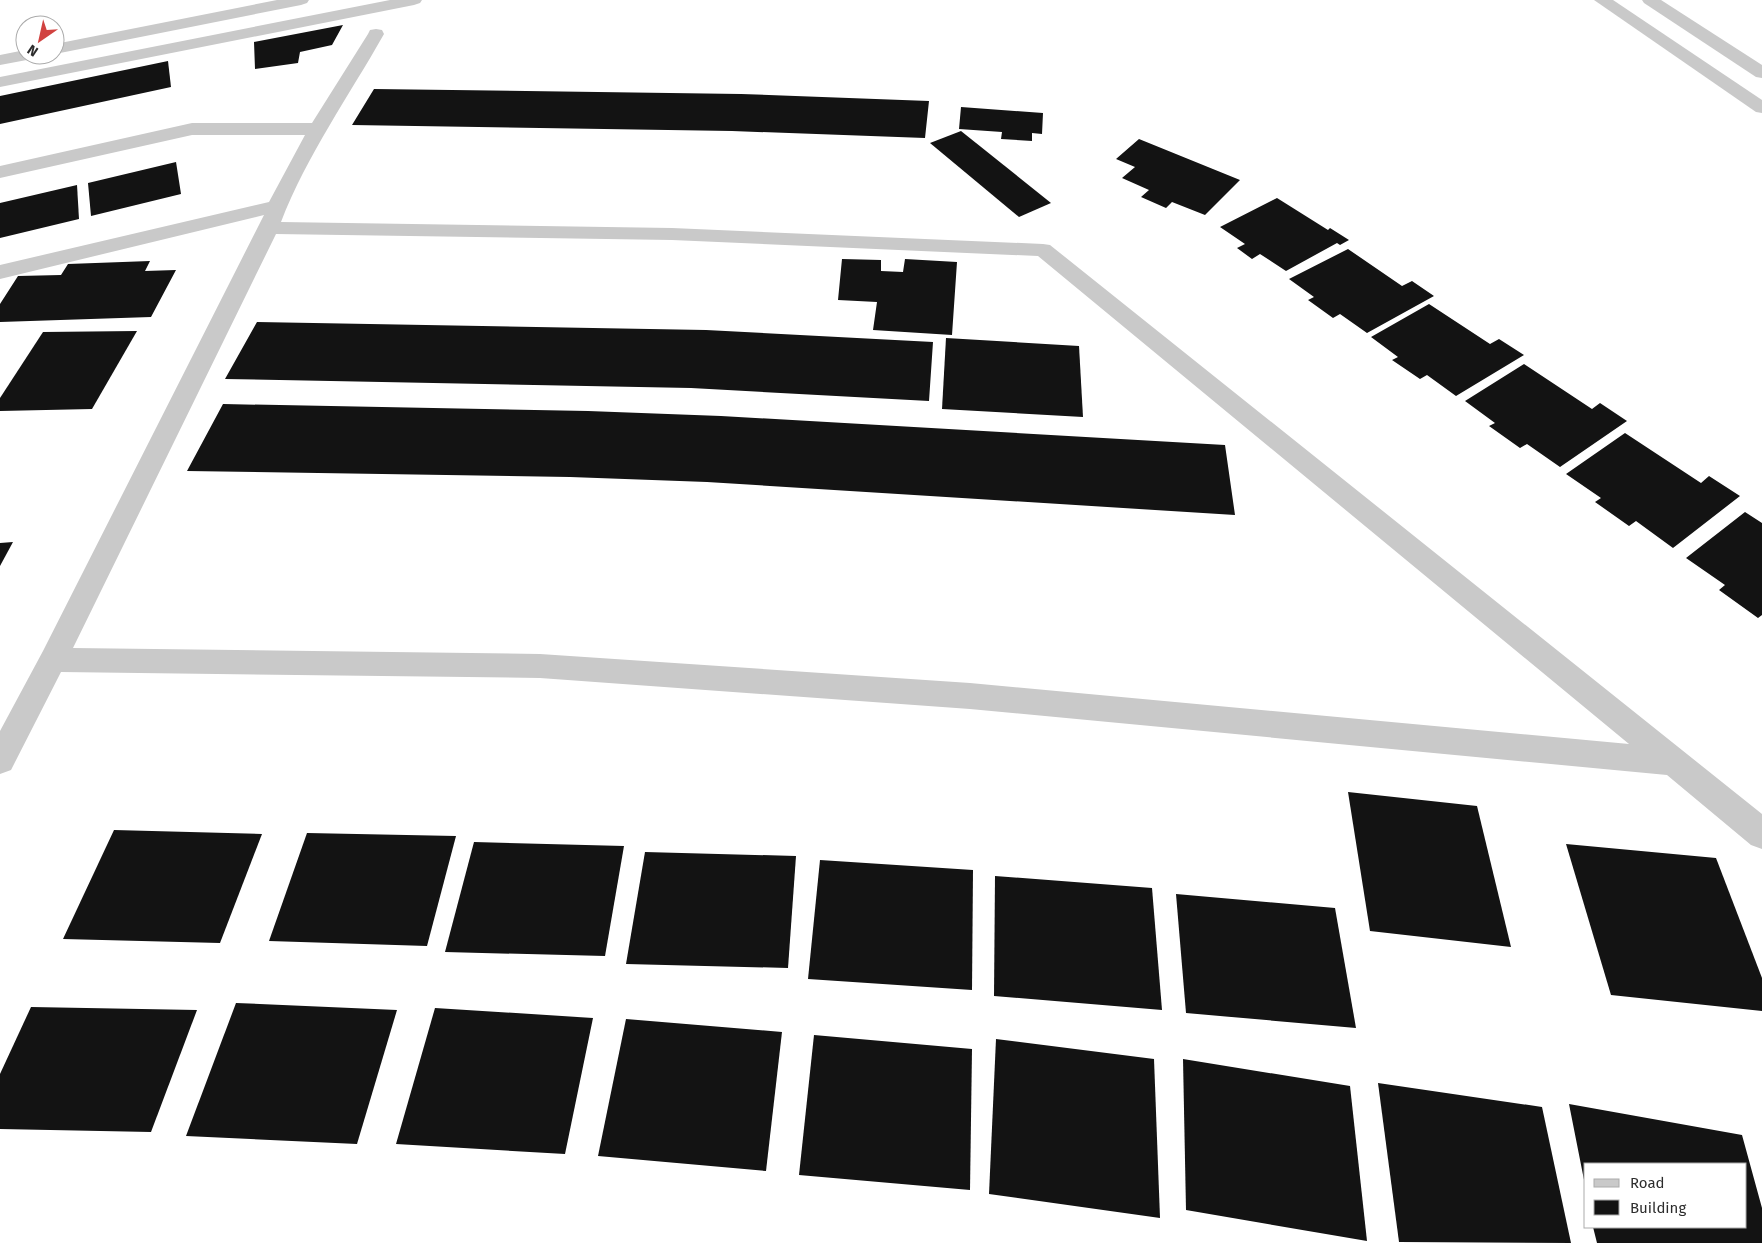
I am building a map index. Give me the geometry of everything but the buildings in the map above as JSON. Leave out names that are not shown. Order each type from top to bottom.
[{"type":"street","points":[[65,47],[301,0]]},
{"type":"street","points":[[0,82],[388,3],[414,0]]},
{"type":"street","points":[[1602,0],[1762,108]]},
{"type":"street","points":[[1650,0],[1762,73]]},
{"type":"street","points":[[0,760],[53,660],[316,129],[376,34]]},
{"type":"street","points":[[0,60],[15,57]]},
{"type":"street","points":[[0,172],[192,129],[316,129]]},
{"type":"street","points":[[0,272],[272,217],[1043,250],[1762,834]]},
{"type":"street","points":[[53,660],[540,666],[970,696],[1672,762]]}]
